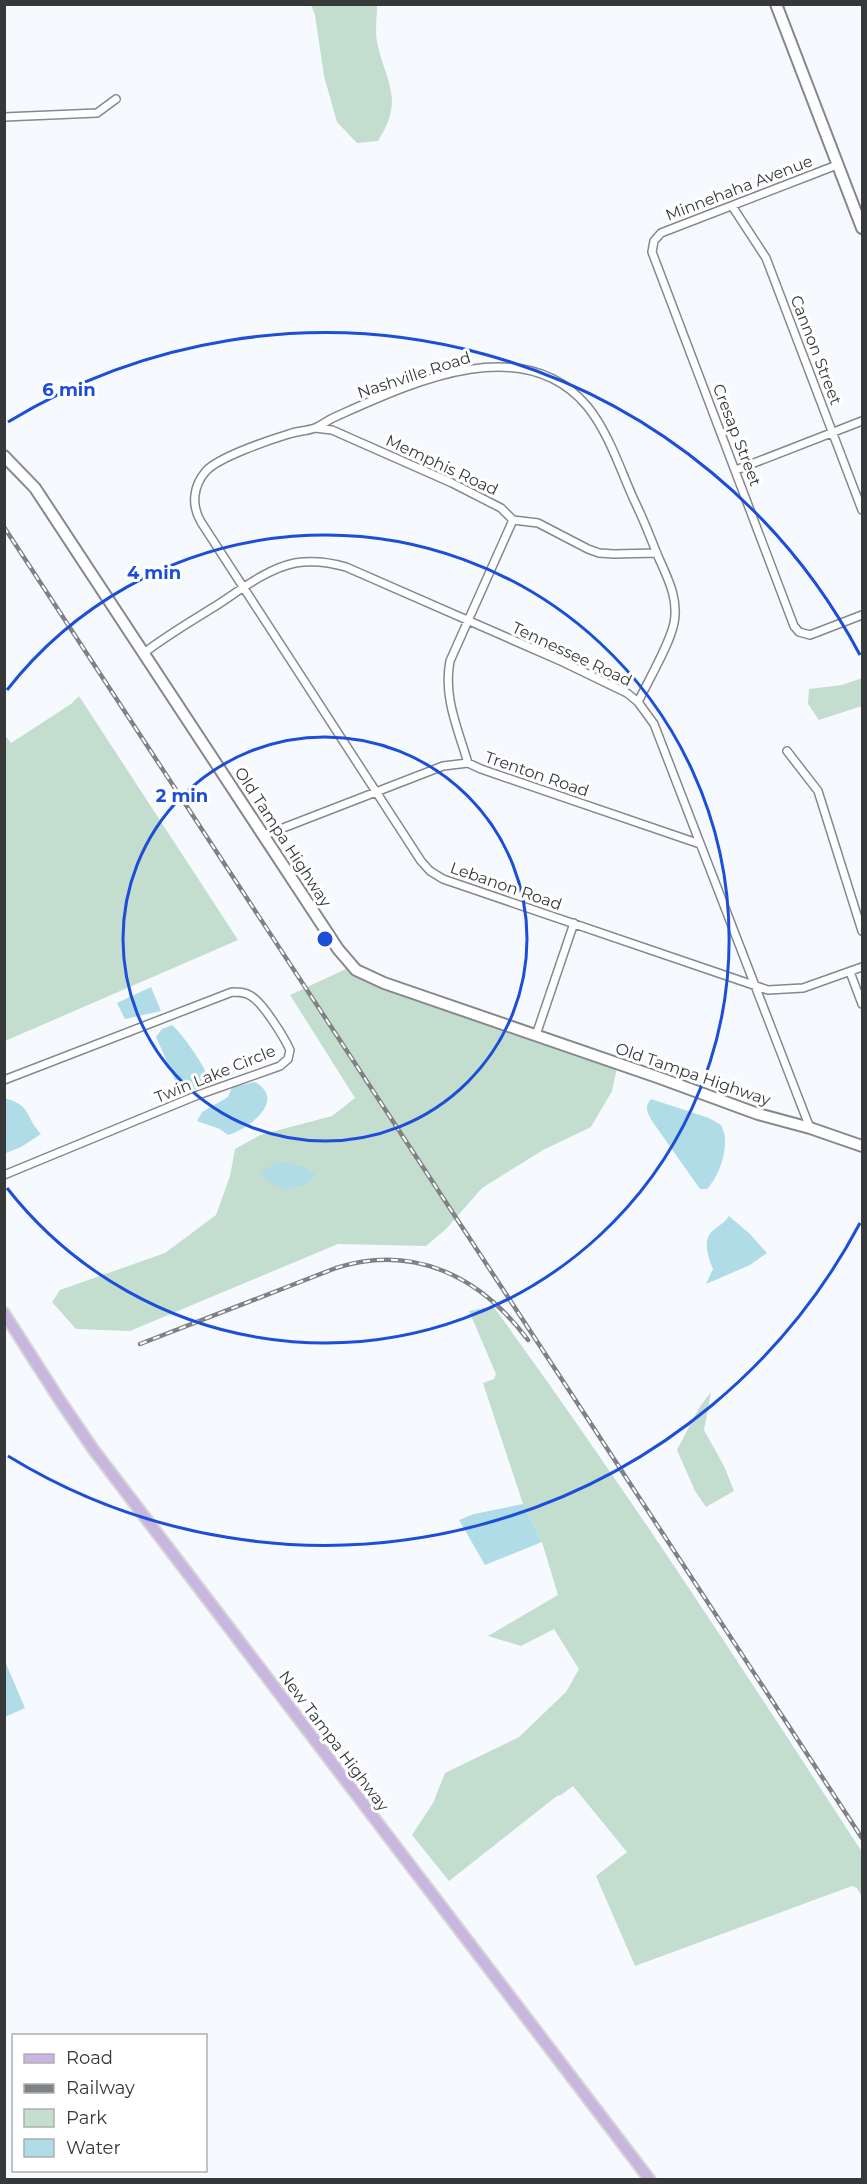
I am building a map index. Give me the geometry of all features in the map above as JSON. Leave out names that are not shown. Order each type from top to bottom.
[{"type":"main road","points":[[776,4],[837,165],[861,220]]},
{"type":"main road","name":"Old Tampa Highway","points":[[4,456],[35,488],[338,949],[356,970],[384,983],[758,1114],[810,1128],[862,1146]]},
{"type":"main road","name":"New Tampa Highway","points":[[4,1313],[58,1399],[93,1449],[650,2180]]},
{"type":"street","points":[[4,117],[97,113],[116,99]]},
{"type":"street","name":"Minnehaha Avenue","points":[[654,241],[661,233],[837,165]]},
{"type":"street","name":"Cannon Street","points":[[732,206],[762,249],[862,510]]},
{"type":"street","name":"Cresap Street","points":[[654,241],[652,252],[794,626],[799,632],[810,635],[862,615]]},
{"type":"street","name":"Nashville Road","points":[[244,588],[196,514],[194,503],[198,482],[212,466],[290,433],[315,428],[372,400],[469,369],[496,366],[538,373],[557,382],[577,396],[598,422],[645,521],[672,588],[674,626],[638,702]]},
{"type":"street","points":[[736,470],[862,421]]},
{"type":"street","name":"Memphis Road","points":[[315,428],[332,430],[452,483],[501,508],[513,519],[538,523],[568,540],[599,553],[657,553]]},
{"type":"street","points":[[468,763],[449,701],[447,687],[450,661],[513,519]]},
{"type":"street","name":"Tennessee Road","points":[[144,653],[269,573],[294,563],[330,562],[563,662],[627,693],[638,702],[654,724],[810,1128]]},
{"type":"street","name":"Lebanon Road","points":[[244,588],[421,861],[442,879],[739,978],[768,990],[803,987],[862,967]]},
{"type":"street","points":[[787,751],[818,791],[862,931]]},
{"type":"street","name":"Trenton Road","points":[[265,835],[443,766],[468,763],[481,770],[700,844]]},
{"type":"street","points":[[536,1035],[574,923]]},
{"type":"street","points":[[850,972],[862,1004]]},
{"type":"street","name":"Twin Lake Circle","points":[[4,1080],[232,992],[247,994],[260,1004],[290,1050],[288,1059],[280,1066],[198,1095],[4,1175]]},
{"type":"green space","points":[[311,5],[377,5],[377,42],[392,102],[391,113],[378,141],[357,143],[337,122],[324,76],[315,15]]},
{"type":"green space","points":[[862,678],[862,706],[819,720],[808,704],[809,689],[842,685]]},
{"type":"green space","points":[[79,696],[238,940],[5,1041],[5,735],[11,743],[71,704]]},
{"type":"green space","points":[[346,969],[366,981],[419,1002],[617,1068],[612,1091],[591,1127],[543,1150],[482,1188],[446,1229],[426,1246],[338,1244],[130,1331],[76,1329],[52,1302],[60,1290],[165,1253],[216,1215],[230,1176],[235,1149],[260,1135],[332,1116],[355,1098],[290,995]]},
{"type":"green space","points":[[493,1306],[635,1508],[862,1852],[862,1897],[857,1888],[852,1886],[635,1966],[596,1876],[627,1852],[573,1786],[449,1881],[412,1835],[433,1803],[445,1773],[519,1737],[566,1692],[579,1669],[554,1629],[521,1646],[488,1636],[558,1595],[542,1542],[523,1504],[483,1383],[494,1379],[496,1374],[469,1311]]},
{"type":"green space","points":[[711,1392],[704,1430],[724,1466],[734,1491],[706,1507],[695,1491],[677,1450],[699,1408]]},
{"type":"water","points":[[151,987],[161,1011],[125,1019],[117,1003]]},
{"type":"water","points":[[172,1025],[181,1034],[206,1072],[206,1082],[200,1089],[186,1088],[177,1084],[156,1037],[162,1029]]},
{"type":"water","points":[[255,1082],[264,1089],[267,1097],[266,1105],[246,1127],[228,1135],[220,1129],[197,1121],[202,1112],[228,1097],[232,1087]]},
{"type":"water","points":[[4,1098],[20,1104],[41,1134],[21,1147],[6,1153]]},
{"type":"water","points":[[651,1099],[709,1118],[721,1125],[725,1139],[723,1159],[715,1179],[707,1189],[700,1189],[652,1121],[647,1110]]},
{"type":"water","points":[[277,1161],[304,1167],[315,1174],[307,1184],[283,1189],[261,1174]]},
{"type":"water","points":[[729,1216],[767,1253],[750,1265],[706,1284],[713,1269],[707,1248],[708,1237]]},
{"type":"water","points":[[523,1504],[542,1542],[485,1565],[459,1520],[474,1514]]},
{"type":"water","points":[[4,1659],[25,1708],[5,1717],[4,1717]]},
{"type":"railway","points":[[4,527],[862,1838]]},
{"type":"railway","points":[[140,1344],[336,1268],[365,1261],[392,1260],[419,1263],[444,1271],[467,1283],[489,1299],[528,1340]]}]
